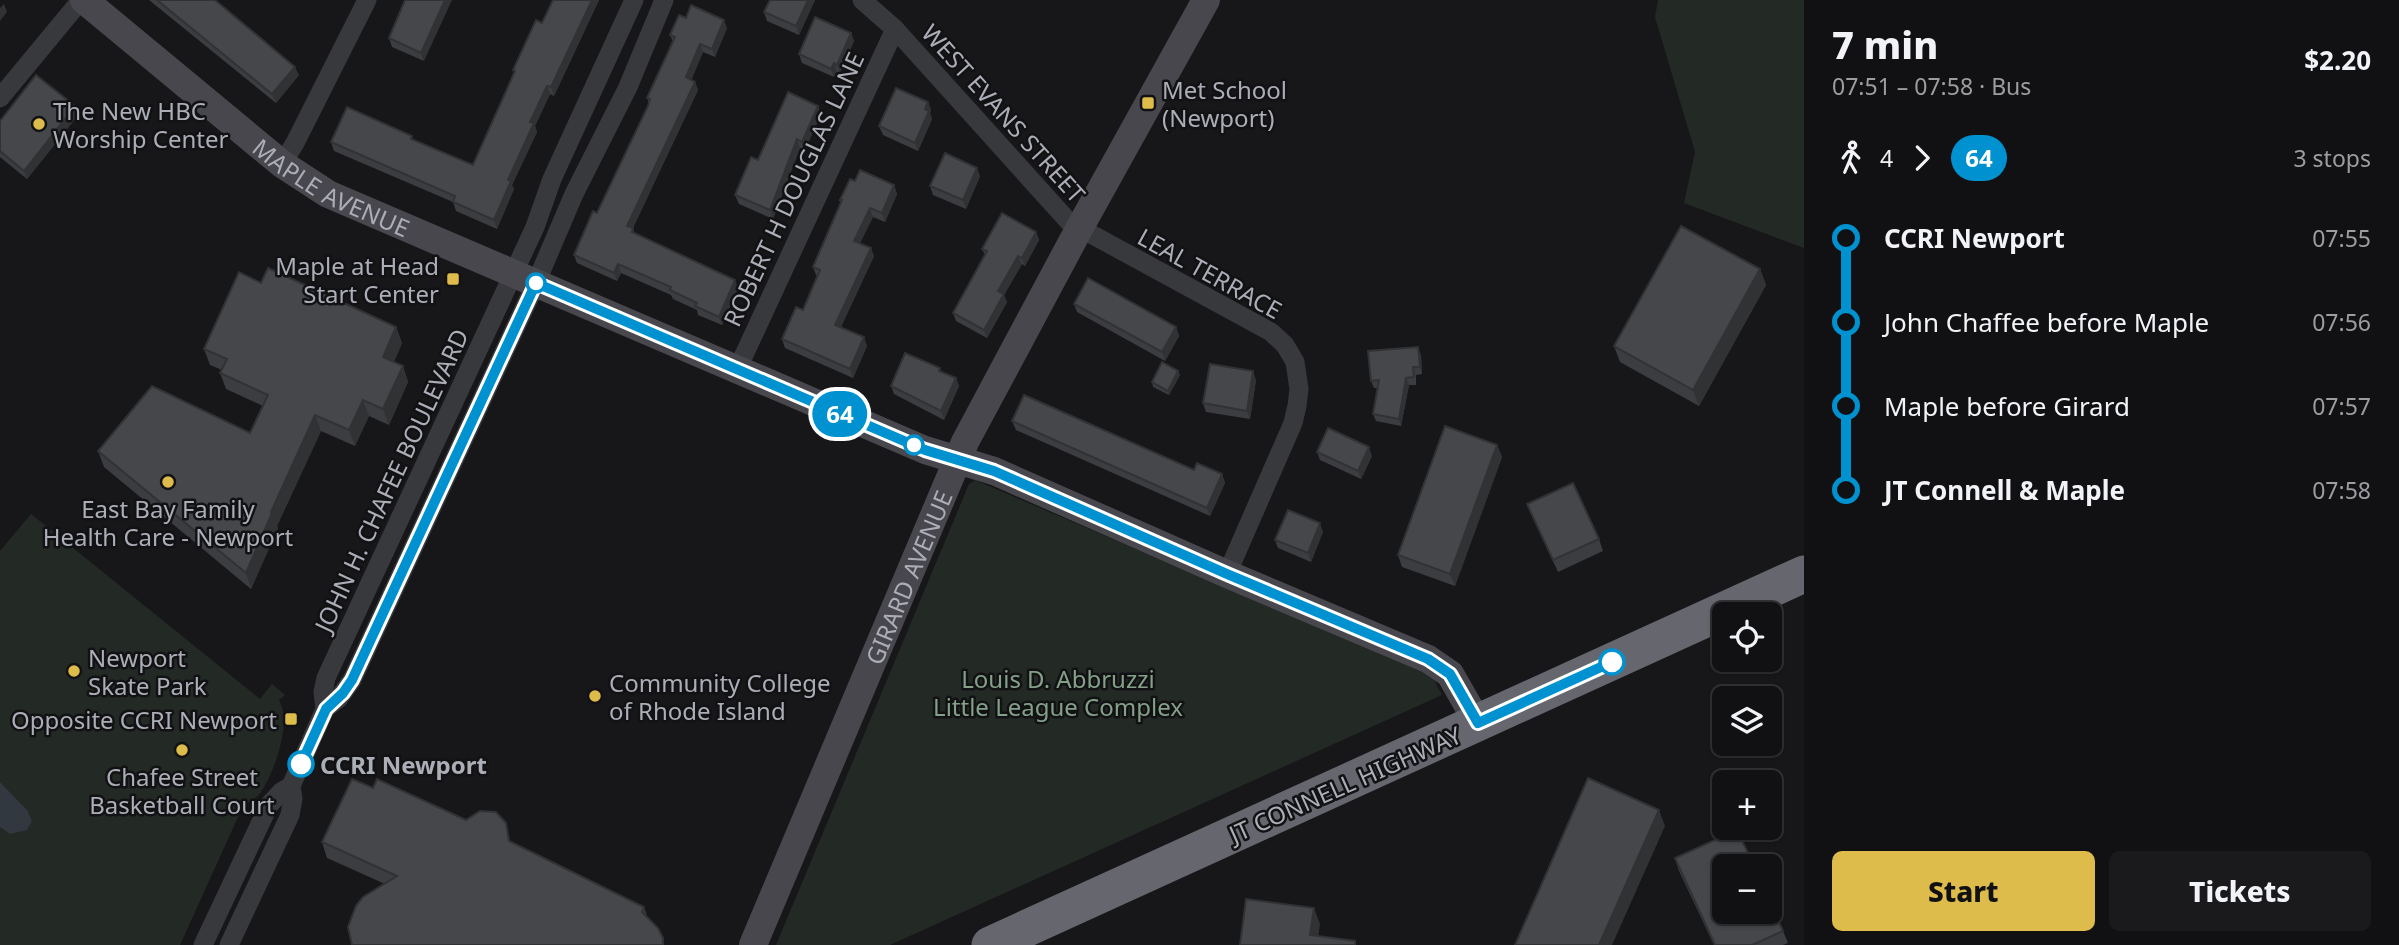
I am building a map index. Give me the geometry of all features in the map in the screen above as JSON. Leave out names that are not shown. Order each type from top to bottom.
[{"type":"highway","name":"JT CONNELL HIGHWAY","points":[[990,945],[1804,575]]},
{"type":"street","points":[[0,98],[82,0]]},
{"type":"street","name":"MAPLE AVENUE","points":[[82,0],[312,186],[345,203],[925,450],[994,471],[1434,662],[1453,678],[1478,723]]},
{"type":"street","points":[[282,164],[367,0]]},
{"type":"street","points":[[525,279],[535,227],[552,179],[634,0]]},
{"type":"street","points":[[525,279],[574,194],[628,87],[664,0]]},
{"type":"street","name":"WEST EVANS STREET","points":[[862,0],[895,29],[1061,215],[1079,229]]},
{"type":"street","name":"GIRARD AVENUE","points":[[753,945],[973,426],[1206,0]]},
{"type":"street","name":"ROBERT H DOUGLAS LANE","points":[[737,370],[895,29]]},
{"type":"street","name":"LEAL TERRACE","points":[[1079,229],[1270,332],[1285,345],[1295,362],[1299,389],[1293,423],[1227,574]]},
{"type":"street","name":"JOHN H. CHAFEE BOULEVARD","points":[[229,945],[290,815],[292,786],[326,709],[352,680],[525,279]]},
{"type":"street","name":"JOHN H. CHAFEE BOULEVARD","points":[[203,945],[270,805],[281,792],[292,786]]},
{"type":"green space","points":[[1658,0],[1804,0],[1804,248],[1684,203],[1695,152],[1655,17]]},
{"type":"green space","name":"Louis D. Abbruzzi Little League Complex","points":[[975,480],[1282,612],[1413,663],[1434,680],[1442,695],[890,945],[776,945],[969,484]]},
{"type":"green space","points":[[31,514],[260,699],[272,684],[285,695],[279,700],[283,710],[283,734],[272,772],[259,794],[243,806],[180,945],[0,945],[0,827],[10,834],[32,821],[28,811],[0,782],[0,551]]},
{"type":"shaded area","points":[[0,782],[28,811],[32,821],[27,830],[10,834],[0,827]]},
{"type":"building","points":[[157,0],[215,0],[295,67],[272,94]]},
{"type":"building","points":[[405,0],[445,0],[421,53],[389,38]]},
{"type":"building","points":[[553,0],[592,0],[551,87],[547,86],[530,122],[534,123],[508,180],[511,181],[494,220],[453,202],[455,196],[331,142],[347,107],[412,136],[411,139],[473,165],[536,20],[542,23]]},
{"type":"building","points":[[770,0],[808,0],[796,26],[764,12]]},
{"type":"building","points":[[691,5],[724,20],[712,49],[700,44],[686,77],[695,82],[627,226],[633,228],[632,232],[735,280],[719,317],[695,306],[697,303],[670,290],[671,287],[618,264],[614,273],[574,255],[593,211],[597,213],[648,106],[650,99],[647,98],[675,37],[670,35],[679,15],[686,18]]},
{"type":"building","points":[[815,17],[851,33],[837,65],[834,63],[831,69],[799,54]]},
{"type":"building","name":"The New HBC Worship Center","points":[[36,75],[75,106],[24,171],[0,151],[0,121]]},
{"type":"building","points":[[896,88],[928,102],[925,109],[929,111],[915,143],[879,126]]},
{"type":"building","points":[[788,92],[818,106],[802,142],[797,139],[770,210],[735,195],[751,157],[758,160]]},
{"type":"building","points":[[945,153],[977,168],[963,200],[930,186]]},
{"type":"building","points":[[860,170],[894,185],[882,213],[870,208],[854,241],[871,248],[835,325],[864,337],[850,369],[782,339],[796,307],[803,310],[820,270],[813,267],[840,200],[850,179],[855,181]]},
{"type":"building","points":[[1002,213],[1036,232],[1022,258],[1018,256],[998,291],[1004,294],[984,330],[953,313],[987,251],[982,249]]},
{"type":"building","points":[[1681,226],[1760,269],[1693,390],[1614,346]]},
{"type":"building","points":[[268,268],[396,327],[383,357],[403,366],[383,409],[363,400],[349,430],[315,415],[246,573],[98,451],[152,386],[250,433],[268,395],[220,373],[227,359],[204,349],[239,272],[261,283]]},
{"type":"building","points":[[1088,278],[1176,327],[1162,352],[1074,304]]},
{"type":"building","points":[[1418,347],[1420,367],[1413,367],[1414,377],[1406,378],[1399,419],[1373,414],[1379,380],[1371,381],[1368,351]]},
{"type":"building","points":[[905,353],[956,378],[941,411],[891,386]]},
{"type":"building","points":[[1162,362],[1178,371],[1168,391],[1152,382]]},
{"type":"building","points":[[1210,364],[1253,371],[1247,411],[1203,403]]},
{"type":"building","points":[[1024,395],[1194,470],[1197,463],[1222,474],[1207,508],[1012,421]]},
{"type":"building","points":[[1445,426],[1497,445],[1450,574],[1398,555]]},
{"type":"building","points":[[1328,428],[1369,447],[1358,471],[1317,452]]},
{"type":"building","points":[[1573,483],[1599,539],[1553,560],[1527,504]]},
{"type":"building","points":[[1288,510],[1320,523],[1308,553],[1275,540]]},
{"type":"building","points":[[1588,778],[1659,810],[1599,945],[1515,945]]},
{"type":"building","points":[[352,779],[373,788],[377,779],[466,820],[480,811],[496,812],[506,823],[509,841],[644,907],[642,912],[658,928],[663,945],[352,945],[348,927],[356,906],[363,897],[397,876],[322,842]]},
{"type":"building","points":[[1715,840],[1742,840],[1748,854],[1712,854],[1712,924],[1780,924],[1783,931],[1752,945],[1715,945],[1675,858]]},
{"type":"building","points":[[1246,899],[1314,908],[1310,935],[1355,941],[1355,945],[1240,945]]},
{"type":"bus line","name":"64","points":[[301,764],[326,709],[352,680],[536,283],[925,450],[994,471],[1428,659],[1450,674],[1478,723],[1612,662]]},
{"type":"place","name":"Met School (Newport)","points":[[1148,103]]},
{"type":"place","name":"The New HBC Worship Center","points":[[39,124]]},
{"type":"place","name":"Maple at Head Start Center","points":[[453,279]]},
{"type":"place","name":"East Bay Family Health Care - Newport","points":[[168,482]]},
{"type":"place","name":"Newport Skate Park","points":[[74,671]]},
{"type":"place","name":"Community College of Rhode Island","points":[[595,696]]},
{"type":"place","name":"Opposite CCRI Newport","points":[[291,719]]},
{"type":"place","name":"Chafee Street Basketball Court","points":[[182,750]]},
{"type":"place","name":"CCRI Newport","points":[[301,764]]}]
